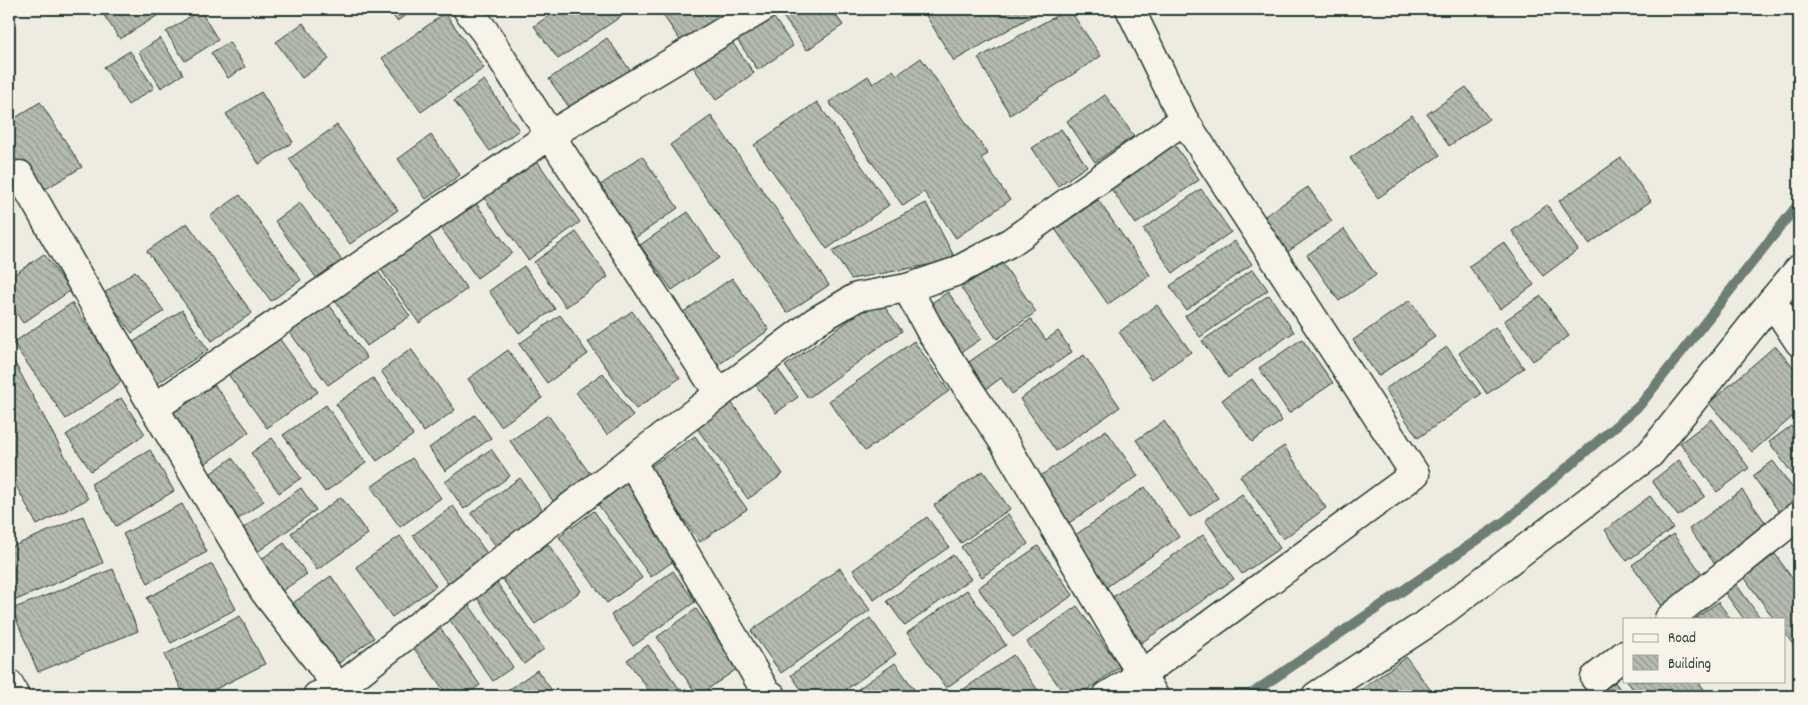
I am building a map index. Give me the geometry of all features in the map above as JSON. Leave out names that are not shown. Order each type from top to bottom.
[{"type":"street","points":[[466,9],[486,32],[550,136],[719,394]]},
{"type":"street","points":[[154,408],[550,136],[761,9]]},
{"type":"street","points":[[1107,696],[1147,686],[1415,474],[1184,120],[1130,9]]},
{"type":"street","points":[[20,175],[154,408],[264,591],[334,694],[630,461],[816,322],[857,297],[907,288],[955,272],[1011,242],[1184,120]]},
{"type":"street","points":[[1316,696],[1429,622],[1650,454],[1799,270]]},
{"type":"street","points":[[907,288],[931,332],[1005,444],[1147,686]]},
{"type":"street","points":[[1772,301],[1799,342]]},
{"type":"street","points":[[630,461],[765,695]]},
{"type":"street","points":[[1671,618],[1799,515]]},
{"type":"street","points":[[1596,678],[1623,656]]},
{"type":"street","points":[[9,684],[15,696]]},
{"type":"building","points":[[105,9],[168,9],[120,39],[101,11]]},
{"type":"building","points":[[388,9],[415,9],[397,21]]},
{"type":"building","points":[[559,9],[632,9],[558,59],[534,26]]},
{"type":"building","points":[[666,9],[711,9],[718,18],[682,43],[661,12]]},
{"type":"building","points":[[783,9],[831,9],[843,25],[807,50],[779,11]]},
{"type":"building","points":[[922,9],[1044,9],[954,61]]},
{"type":"building","points":[[1069,9],[1101,56],[1010,115],[978,58]]},
{"type":"building","points":[[200,10],[218,40],[185,61],[166,32]]},
{"type":"building","points":[[770,12],[793,46],[758,70],[735,37]]},
{"type":"building","points":[[445,13],[484,68],[421,112],[382,58]]},
{"type":"building","points":[[303,23],[329,59],[302,78],[276,42]]},
{"type":"building","points":[[727,35],[754,73],[716,100],[689,61]]},
{"type":"building","points":[[160,38],[183,74],[161,88],[139,52]]},
{"type":"building","points":[[607,38],[632,73],[574,114],[549,79]]},
{"type":"building","points":[[229,42],[245,67],[228,78],[211,53]]},
{"type":"building","points":[[130,51],[154,88],[128,105],[104,67]]},
{"type":"building","points":[[921,58],[988,154],[981,158],[1010,200],[956,238],[924,192],[903,206],[829,102],[868,76],[873,84],[893,70],[897,75]]},
{"type":"building","points":[[484,80],[519,130],[490,151],[454,101]]},
{"type":"building","points":[[1466,87],[1489,119],[1449,146],[1427,114]]},
{"type":"building","points":[[261,92],[293,142],[259,164],[226,114]]},
{"type":"building","points":[[1105,95],[1134,136],[1095,162],[1067,121]]},
{"type":"building","points":[[40,102],[82,167],[34,196],[9,157],[9,122]]},
{"type":"building","points":[[817,102],[889,205],[827,249],[754,145]]},
{"type":"building","points":[[1412,115],[1440,155],[1378,198],[1350,158]]},
{"type":"building","points":[[711,116],[829,285],[787,313],[670,145]]},
{"type":"building","points":[[337,125],[398,210],[350,244],[289,159]]},
{"type":"building","points":[[1061,129],[1087,166],[1058,186],[1032,148]]},
{"type":"building","points":[[431,135],[460,175],[426,199],[398,159]]},
{"type":"building","points":[[1170,138],[1199,180],[1136,224],[1107,183]]},
{"type":"building","points":[[642,156],[678,208],[628,243],[592,191]]},
{"type":"building","points":[[1621,158],[1651,201],[1589,244],[1559,201]]},
{"type":"building","points":[[537,161],[580,222],[528,260],[484,198]]},
{"type":"building","points":[[1308,187],[1332,221],[1286,253],[1262,218]]},
{"type":"building","points":[[1201,189],[1231,232],[1173,273],[1143,229]]},
{"type":"building","points":[[240,195],[301,280],[271,301],[210,216]]},
{"type":"building","points":[[473,199],[512,253],[477,278],[438,224]]},
{"type":"building","points":[[1098,200],[1150,275],[1108,304],[1055,229]]},
{"type":"building","points":[[300,203],[343,262],[318,280],[275,221]]},
{"type":"building","points":[[926,203],[956,260],[851,279],[832,251]]},
{"type":"building","points":[[1547,205],[1578,250],[1543,276],[1512,231]]},
{"type":"building","points":[[688,212],[719,258],[672,290],[640,245]]},
{"type":"building","points":[[187,223],[252,313],[212,341],[147,251]]},
{"type":"building","points":[[1344,229],[1376,275],[1339,301],[1307,255]]},
{"type":"building","points":[[576,232],[608,277],[566,307],[534,262]]},
{"type":"building","points":[[427,233],[467,289],[419,323],[379,267]]},
{"type":"building","points":[[1235,241],[1252,264],[1186,310],[1170,286]]},
{"type":"building","points":[[1504,242],[1534,285],[1500,309],[1469,266]]},
{"type":"building","points":[[44,254],[70,291],[23,323],[9,302],[9,278]]},
{"type":"building","points":[[1001,261],[1036,312],[997,339],[961,288]]},
{"type":"building","points":[[374,266],[410,316],[367,346],[331,295]]},
{"type":"building","points":[[524,266],[555,309],[519,333],[489,291]]},
{"type":"building","points":[[1253,269],[1268,290],[1200,337],[1185,316]]},
{"type":"building","points":[[135,271],[164,311],[132,333],[103,294]]},
{"type":"building","points":[[732,278],[769,330],[718,365],[682,313]]},
{"type":"building","points":[[948,292],[981,339],[956,356],[924,308]]},
{"type":"building","points":[[1269,295],[1294,332],[1228,378],[1202,341]]},
{"type":"building","points":[[1541,296],[1569,336],[1533,361],[1504,321]]},
{"type":"building","points":[[1799,298],[1799,318],[1789,307]]},
{"type":"building","points":[[879,299],[902,331],[808,398],[785,366]]},
{"type":"building","points":[[1410,300],[1435,337],[1378,376],[1353,340]]},
{"type":"building","points":[[72,303],[124,380],[66,419],[13,343]]},
{"type":"building","points":[[328,303],[367,358],[328,385],[289,331]]},
{"type":"building","points":[[1157,305],[1191,352],[1152,379],[1119,332]]},
{"type":"building","points":[[182,310],[208,350],[155,385],[129,345]]},
{"type":"building","points":[[632,311],[680,378],[636,409],[588,342]]},
{"type":"building","points":[[560,315],[588,354],[547,383],[519,344]]},
{"type":"building","points":[[1031,319],[1046,340],[1058,331],[1072,352],[1012,394],[1001,378],[982,392],[963,366]]},
{"type":"building","points":[[1495,327],[1524,368],[1487,394],[1459,353]]},
{"type":"building","points":[[276,334],[318,392],[267,428],[225,370]]},
{"type":"building","points":[[1302,339],[1333,383],[1289,413],[1259,368]]},
{"type":"building","points":[[914,341],[949,391],[865,451],[829,401]]},
{"type":"building","points":[[1775,346],[1799,374],[1799,411],[1752,452],[1709,403]]},
{"type":"building","points":[[1447,347],[1481,394],[1418,438],[1385,389]]},
{"type":"building","points":[[411,349],[455,410],[424,432],[381,371]]},
{"type":"building","points":[[508,350],[542,398],[501,426],[468,379]]},
{"type":"building","points":[[9,352],[88,499],[37,525],[9,472]]},
{"type":"building","points":[[1084,355],[1120,407],[1056,451],[1020,399]]},
{"type":"building","points":[[774,364],[798,397],[776,413],[752,380]]},
{"type":"building","points":[[603,373],[633,416],[607,435],[576,392]]},
{"type":"building","points":[[373,378],[413,435],[377,461],[336,404]]},
{"type":"building","points":[[1252,379],[1282,421],[1252,442],[1222,400]]},
{"type":"building","points":[[211,380],[249,432],[202,466],[165,413]]},
{"type":"building","points":[[121,398],[145,434],[91,471],[66,435]]},
{"type":"building","points":[[731,402],[783,474],[748,499],[696,427]]},
{"type":"building","points":[[326,405],[366,463],[325,492],[283,435]]},
{"type":"building","points":[[475,415],[491,438],[445,471],[429,448]]},
{"type":"building","points":[[548,415],[590,474],[553,501],[510,441]]},
{"type":"building","points":[[1712,419],[1749,468],[1717,492],[1680,443]]},
{"type":"building","points":[[1164,421],[1218,498],[1190,517],[1136,440]]},
{"type":"building","points":[[1791,426],[1799,437],[1799,483],[1769,442]]},
{"type":"building","points":[[1106,430],[1138,476],[1063,527],[1032,482]]},
{"type":"building","points":[[695,436],[747,509],[700,542],[647,469]]},
{"type":"building","points":[[272,438],[301,478],[279,493],[251,453]]},
{"type":"building","points":[[1284,446],[1326,508],[1283,539],[1240,476]]},
{"type":"building","points":[[491,449],[510,476],[464,509],[445,482]]},
{"type":"building","points":[[150,450],[174,491],[116,526],[91,484]]},
{"type":"building","points":[[232,458],[264,501],[234,522],[203,479]]},
{"type":"building","points":[[412,458],[441,498],[400,527],[371,487]]},
{"type":"building","points":[[1679,460],[1705,496],[1678,516],[1652,481]]},
{"type":"building","points":[[1773,461],[1799,497],[1799,505],[1783,517],[1753,476]]},
{"type":"building","points":[[983,471],[1010,509],[961,543],[934,505]]},
{"type":"building","points":[[520,478],[544,512],[496,546],[471,513]]},
{"type":"building","points":[[626,482],[679,557],[651,577],[597,503]]},
{"type":"building","points":[[1145,487],[1179,537],[1102,590],[1068,540]]},
{"type":"building","points":[[301,488],[316,510],[256,553],[239,531]]},
{"type":"building","points":[[1742,490],[1773,533],[1721,572],[1689,529]]},
{"type":"building","points":[[1242,494],[1280,548],[1242,574],[1205,520]]},
{"type":"building","points":[[1650,496],[1673,528],[1627,561],[1605,530]]},
{"type":"building","points":[[341,497],[368,534],[317,570],[291,533]]},
{"type":"building","points":[[182,504],[207,552],[148,583],[123,534]]},
{"type":"building","points":[[453,506],[494,563],[453,591],[413,535]]},
{"type":"building","points":[[594,511],[642,578],[607,603],[559,537]]},
{"type":"building","points":[[1008,514],[1028,544],[982,577],[961,547]]},
{"type":"building","points":[[83,516],[103,563],[9,603],[9,548]]},
{"type":"building","points":[[927,517],[949,547],[874,600],[853,570]]},
{"type":"building","points":[[1673,534],[1708,582],[1667,613],[1632,565]]},
{"type":"building","points":[[1203,535],[1234,579],[1141,643],[1111,598]]},
{"type":"building","points":[[400,536],[436,586],[392,617],[356,567]]},
{"type":"building","points":[[284,543],[307,574],[282,591],[260,560]]},
{"type":"building","points":[[548,544],[581,591],[535,624],[501,577]]},
{"type":"building","points":[[1038,546],[1073,595],[1013,637],[978,588]]},
{"type":"building","points":[[1775,554],[1799,588],[1799,653],[1786,635],[1786,618],[1773,618],[1744,577]]},
{"type":"building","points":[[953,555],[971,579],[905,626],[887,601]]},
{"type":"building","points":[[212,564],[236,609],[171,643],[147,598]]},
{"type":"building","points":[[840,568],[870,610],[781,673],[751,631]]},
{"type":"building","points":[[113,569],[138,631],[38,672],[12,609]]},
{"type":"building","points":[[673,571],[695,602],[633,646],[611,615]]},
{"type":"building","points":[[331,576],[374,638],[336,665],[293,603]]},
{"type":"building","points":[[497,583],[544,649],[524,664],[477,598]]},
{"type":"building","points":[[1736,584],[1760,618],[1743,618],[1725,593]]},
{"type":"building","points":[[967,590],[1006,645],[946,688],[907,633]]},
{"type":"building","points":[[1718,602],[1730,618],[1696,618]]},
{"type":"building","points":[[469,605],[513,667],[493,681],[449,619]]},
{"type":"building","points":[[1077,606],[1120,667],[1078,696],[1066,696],[1027,642]]},
{"type":"building","points":[[696,609],[738,668],[698,696],[657,637]]},
{"type":"building","points":[[240,616],[265,664],[202,696],[185,696],[164,655]]},
{"type":"building","points":[[870,618],[896,654],[837,696],[806,696],[791,675]]},
{"type":"building","points":[[440,628],[480,685],[464,696],[448,696],[413,647]]},
{"type":"building","points":[[648,645],[683,694],[680,696],[653,696],[627,660]]},
{"type":"building","points":[[1013,655],[1042,696],[954,696]]},
{"type":"building","points":[[1406,657],[1435,696],[1352,696]]},
{"type":"building","points":[[895,663],[919,696],[848,696]]},
{"type":"building","points":[[537,670],[556,696],[505,696],[503,694]]},
{"type":"building","points":[[1615,682],[1625,696],[1596,696]]},
{"type":"building","points":[[1628,682],[1699,682],[1709,696],[1638,696]]},
{"type":"waterway","points":[[1248,696],[1505,521],[1640,405],[1799,203]]}]
